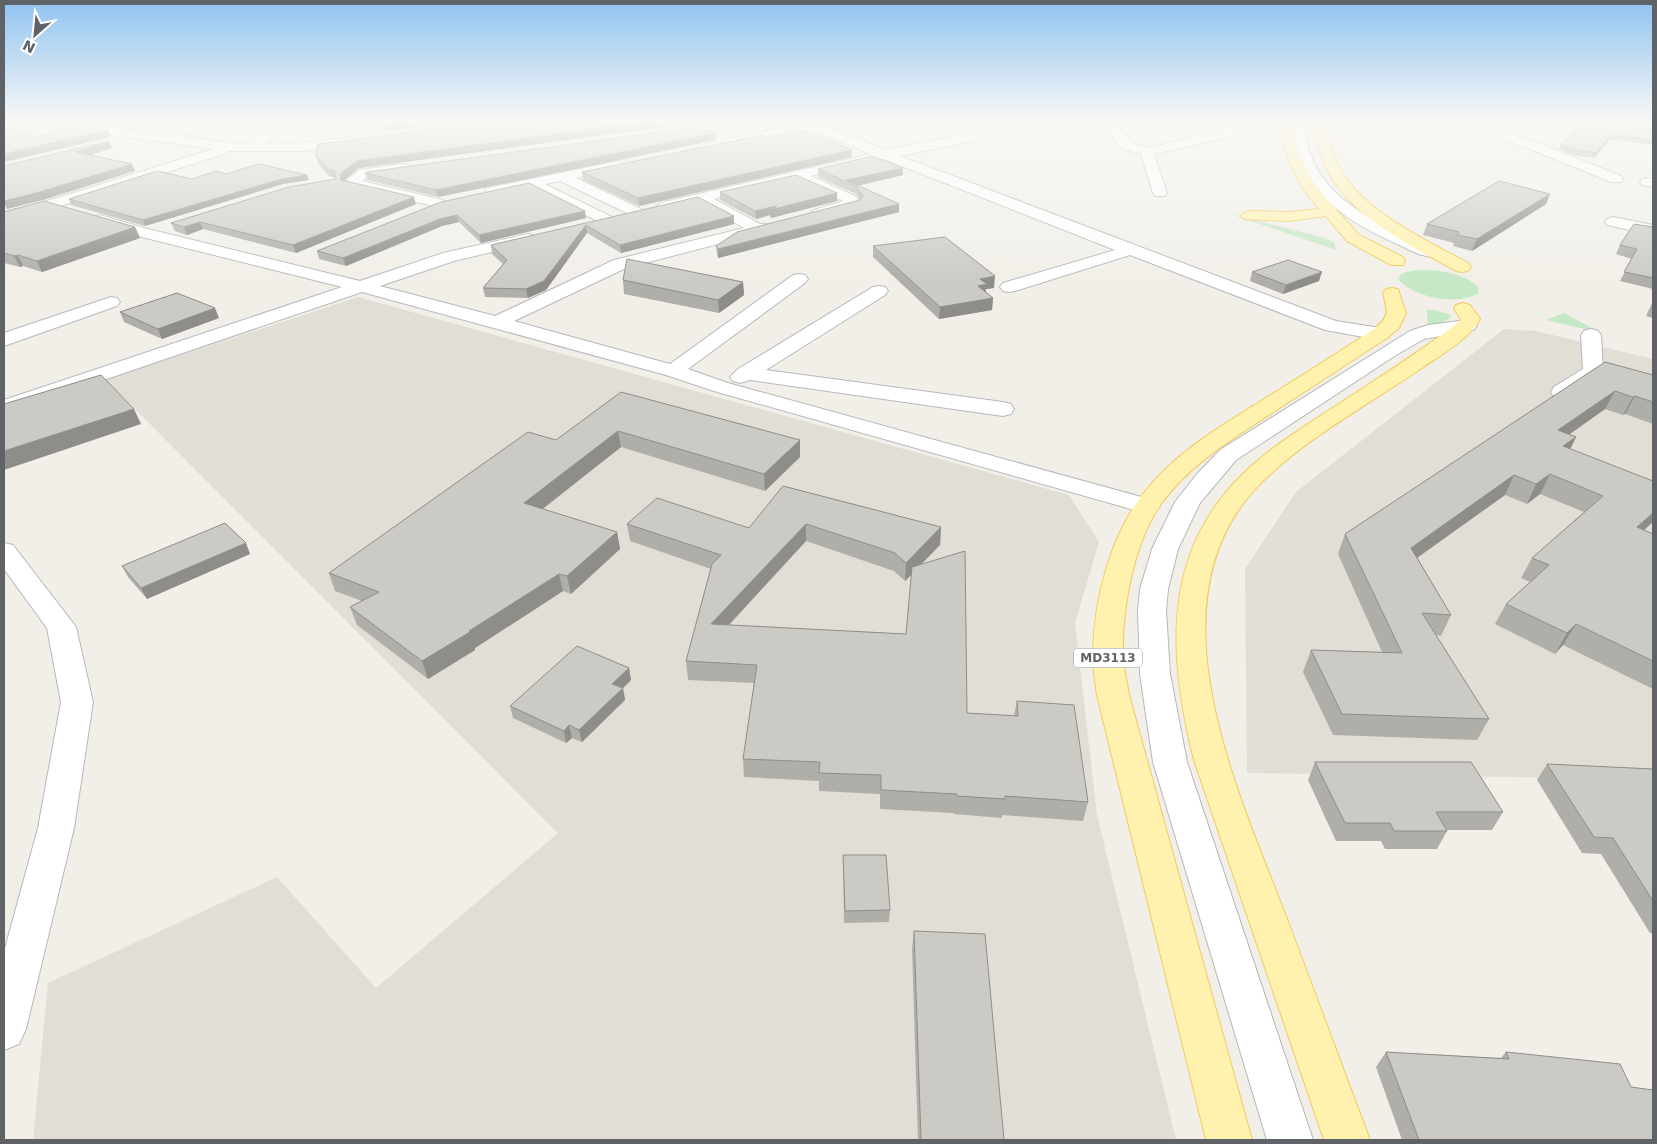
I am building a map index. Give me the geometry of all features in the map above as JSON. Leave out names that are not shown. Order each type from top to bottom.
[{"type":"main road","points":[[1302,174],[1329,211],[1353,238],[1397,261]]},
{"type":"main road","points":[[1336,174],[1361,203],[1394,230],[1431,252],[1462,266]]},
{"type":"main road","points":[[1249,216],[1315,215],[1329,211]]},
{"type":"main road","name":"MD3113","points":[[1229,1140],[1113,695],[1108,653],[1112,608],[1124,557],[1148,506],[1176,472],[1200,450],[1390,314]]},
{"type":"main road","points":[[1348,1140],[1216,778],[1194,688],[1190,643],[1191,605],[1198,569],[1214,528],[1236,496],[1250,480],[1280,454],[1465,318]]},
{"type":"street","points":[[4,217],[49,206],[146,174]]},
{"type":"street","points":[[362,174],[350,183],[438,203]]},
{"type":"street","points":[[475,195],[570,174]]},
{"type":"street","points":[[934,174],[1332,326],[1390,314],[1428,331]]},
{"type":"street","points":[[1154,174],[1160,193]]},
{"type":"street","points":[[1314,174],[1322,186],[1345,206],[1389,235],[1431,252]]},
{"type":"street","points":[[1604,174],[1616,179]]},
{"type":"street","points":[[579,227],[798,175],[850,199],[854,203],[805,217]]},
{"type":"street","points":[[562,176],[638,212]]},
{"type":"street","points":[[531,183],[607,220]]},
{"type":"street","points":[[702,198],[758,229]]},
{"type":"street","points":[[420,211],[438,203],[456,199]]},
{"type":"street","points":[[49,206],[144,234],[291,262],[360,286],[674,371],[721,387],[1148,506]]},
{"type":"street","points":[[1345,206],[1361,233],[1362,244]]},
{"type":"street","points":[[1613,222],[1653,230]]},
{"type":"street","points":[[497,322],[620,264],[777,224]]},
{"type":"street","points":[[144,234],[172,225]]},
{"type":"street","points":[[4,407],[111,373],[449,257],[542,236]]},
{"type":"street","points":[[1009,287],[1131,250]]},
{"type":"street","points":[[674,371],[799,279]]},
{"type":"street","points":[[721,387],[746,374],[879,291]]},
{"type":"street","points":[[4,340],[111,302]]},
{"type":"street","points":[[1290,1140],[1170,762],[1155,674],[1152,611],[1154,589],[1165,549],[1184,510],[1206,479],[1228,455],[1389,351],[1428,331],[1465,318]]},
{"type":"street","points":[[1545,403],[1602,374],[1591,336]]},
{"type":"street","points":[[746,374],[1003,409]]},
{"type":"street","points":[[4,1029],[56,828],[77,702],[62,628],[5,555]]},
{"type":"shaded area","points":[[358,297],[1069,495],[1099,542],[1075,623],[1097,815],[1176,1140],[33,1140],[48,983],[277,877],[376,988],[558,833],[106,380]]},
{"type":"shaded area","points":[[1504,329],[1536,331],[1653,359],[1653,786],[1649,779],[1247,773],[1245,569],[1296,492]]},
{"type":"green space","points":[[1227,213],[1321,237],[1334,242],[1336,250]]},
{"type":"green space","points":[[1417,270],[1441,271],[1457,275],[1472,282],[1478,287],[1479,293],[1460,299],[1437,298],[1415,291],[1399,280],[1400,275]]},
{"type":"green space","points":[[1427,310],[1435,310],[1451,315],[1450,318],[1428,328]]},
{"type":"green space","points":[[1564,313],[1601,333],[1546,320]]},
{"type":"building","points":[[4,174],[98,174],[40,192],[4,201]]},
{"type":"building","points":[[146,174],[172,174],[192,179],[206,174],[307,175],[282,179],[143,220],[69,199]]},
{"type":"building","points":[[335,174],[340,174],[341,180],[414,197],[293,245],[200,222],[184,227],[171,223],[289,187],[336,179]]},
{"type":"building","points":[[371,174],[512,174],[436,190]]},
{"type":"building","points":[[587,174],[743,174],[638,198]]},
{"type":"building","points":[[830,174],[873,174],[846,180],[899,204],[718,249],[716,246],[737,232],[860,200],[863,196],[856,186]]},
{"type":"building","points":[[796,175],[837,193],[770,210],[777,206],[755,211],[720,192]]},
{"type":"building","points":[[1499,181],[1550,194],[1477,239],[1457,235],[1459,232],[1427,224]]},
{"type":"building","points":[[529,183],[585,211],[479,235],[457,215],[440,219],[343,258],[317,251],[441,202]]},
{"type":"building","points":[[698,197],[734,216],[620,245],[586,225],[544,281],[526,289],[483,288],[507,260],[491,245]]},
{"type":"building","points":[[44,201],[135,227],[37,261],[4,253],[4,212]]},
{"type":"building","points":[[1634,224],[1653,227],[1653,278],[1624,272],[1637,249],[1620,245]]},
{"type":"building","points":[[945,237],[995,276],[980,279],[987,284],[978,286],[993,298],[940,307],[873,246]]},
{"type":"building","points":[[627,259],[743,282],[718,300],[623,280]]},
{"type":"building","points":[[1288,260],[1322,272],[1286,285],[1252,272]]},
{"type":"building","points":[[177,293],[215,308],[158,329],[120,312]]},
{"type":"building","points":[[1605,362],[1653,375],[1653,402],[1615,391],[1558,430],[1576,437],[1563,446],[1653,481],[1653,513],[1637,527],[1653,534],[1653,661],[1576,624],[1567,633],[1506,604],[1549,565],[1532,558],[1603,496],[1550,474],[1536,484],[1514,475],[1411,548],[1451,615],[1422,613],[1489,719],[1342,714],[1311,650],[1402,653],[1345,534]]},
{"type":"building","points":[[101,375],[134,409],[4,451],[4,404]]},
{"type":"building","points":[[621,392],[800,440],[764,474],[618,431],[524,503],[617,532],[567,576],[559,574],[422,661],[350,607],[379,592],[329,573],[528,432],[556,440]]},
{"type":"building","points":[[783,486],[941,527],[906,563],[895,553],[806,524],[711,624],[906,634],[912,567],[965,551],[967,713],[1018,716],[1017,701],[1074,705],[1088,802],[1005,796],[1005,799],[957,796],[957,794],[881,790],[881,775],[819,773],[820,762],[743,759],[757,665],[686,661],[712,564],[721,555],[627,524],[657,498],[749,528]]},
{"type":"building","points":[[225,523],[246,543],[141,588],[122,566]]},
{"type":"building","points":[[577,646],[629,668],[612,684],[623,688],[579,730],[569,725],[564,731],[510,706]]},
{"type":"building","points":[[1315,762],[1471,762],[1503,812],[1436,812],[1447,831],[1394,831],[1390,823],[1345,823]]},
{"type":"building","points":[[1547,764],[1653,769],[1653,901],[1613,838],[1594,837]]},
{"type":"building","points":[[843,855],[886,855],[890,910],[845,911]]},
{"type":"building","points":[[914,931],[985,934],[1004,1140],[921,1140]]},
{"type":"building","points":[[1386,1052],[1509,1059],[1506,1052],[1620,1064],[1631,1087],[1653,1090],[1653,1140],[1419,1140]]}]
